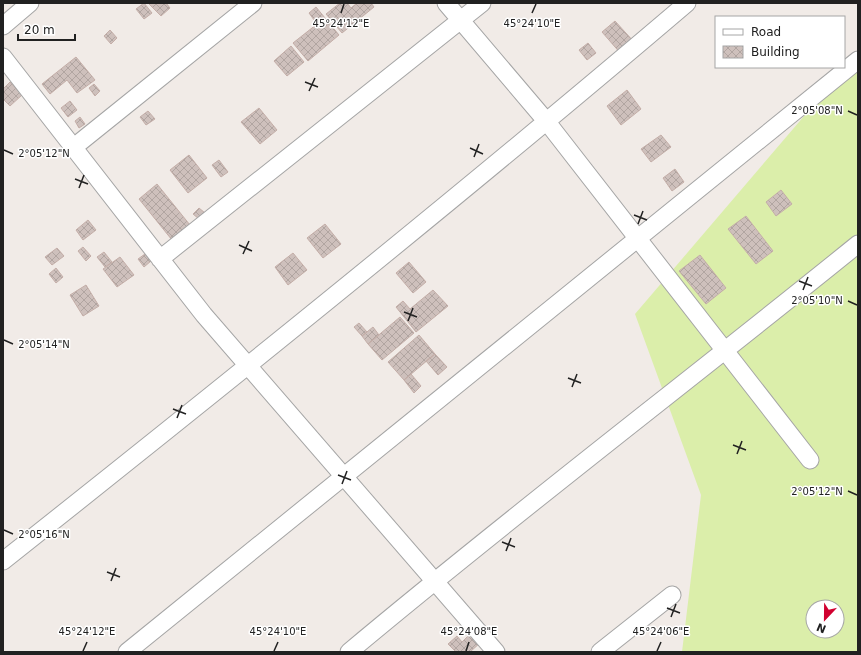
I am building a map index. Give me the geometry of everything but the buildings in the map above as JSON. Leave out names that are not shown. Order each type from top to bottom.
[{"type":"street","points":[[3,26],[30,3]]},
{"type":"street","points":[[74,147],[253,3]]},
{"type":"street","points":[[446,3],[547,122],[810,460]]},
{"type":"street","points":[[160,259],[482,3]]},
{"type":"street","points":[[3,561],[248,367],[547,122],[687,3]]},
{"type":"street","points":[[3,57],[204,316],[496,652]]},
{"type":"street","points":[[128,652],[858,60]]},
{"type":"street","points":[[349,652],[434,581],[858,244]]},
{"type":"street","points":[[600,652],[672,595]]},
{"type":"green space","points":[[858,53],[858,652],[682,652],[701,495],[635,314]]}]
